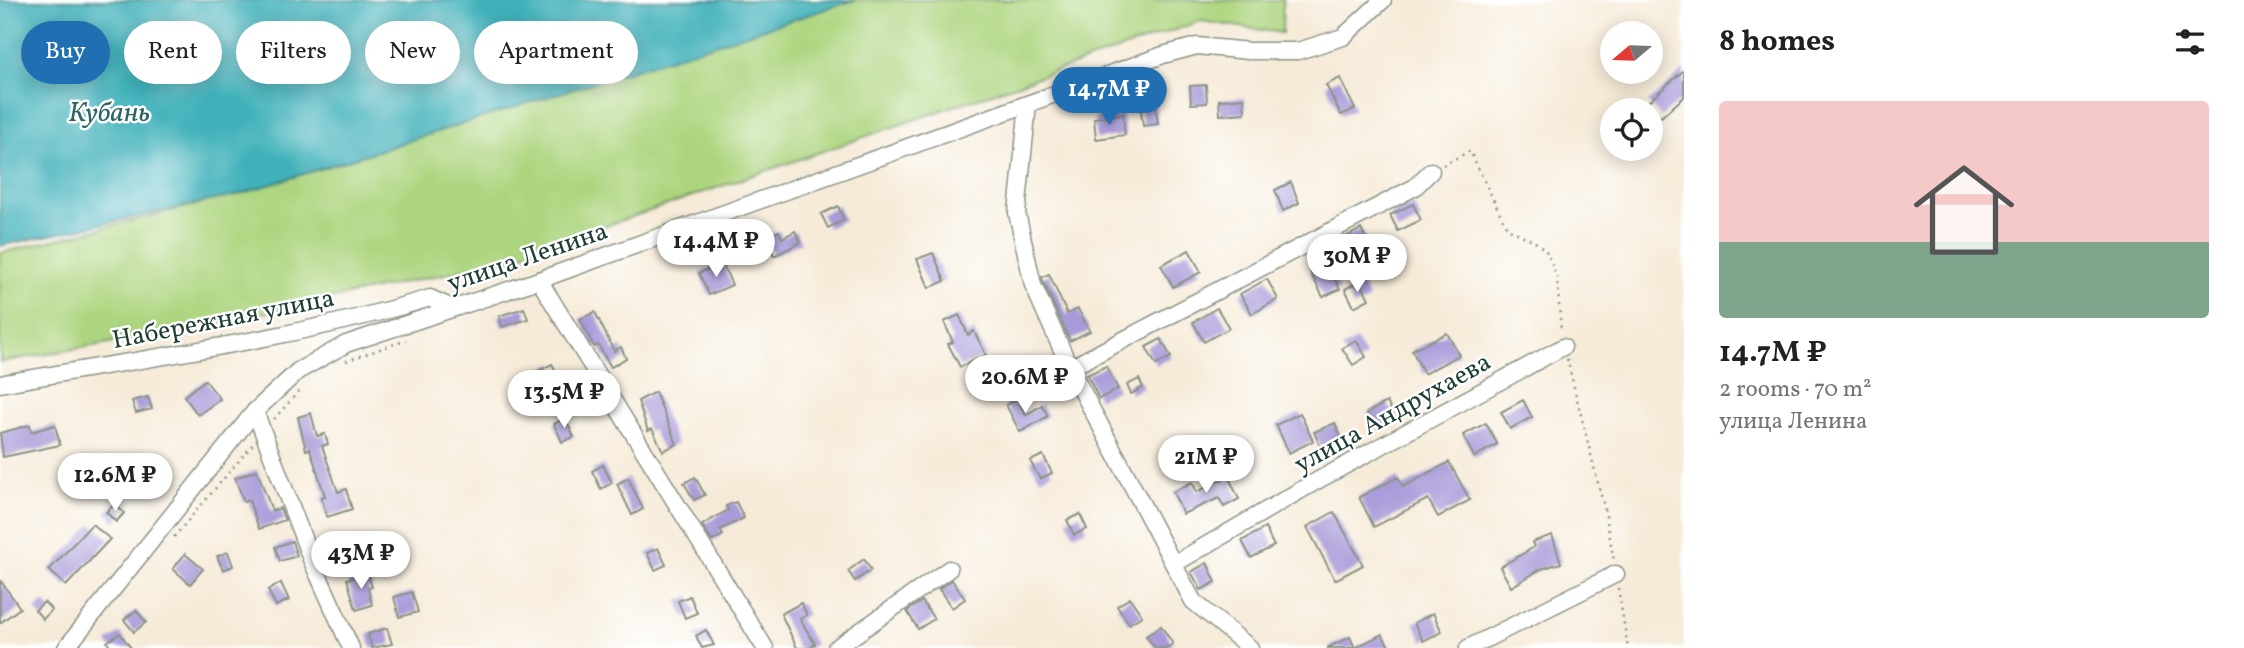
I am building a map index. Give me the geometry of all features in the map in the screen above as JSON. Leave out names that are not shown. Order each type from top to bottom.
[{"type":"street","name":"улица Ленина","points":[[65,648],[255,411],[298,371],[346,344],[539,279],[1197,46],[1249,51],[1298,51],[1343,37],[1383,0]]},
{"type":"street","points":[[1028,104],[1017,213],[1033,285],[1070,368],[1193,601],[1250,648]]},
{"type":"street","points":[[1070,368],[1415,187],[1430,171]]},
{"type":"street","points":[[539,279],[765,648]]},
{"type":"street","name":"Набережная улица","points":[[0,384],[274,335],[386,311],[430,298],[452,308]]},
{"type":"street","name":"улица Андрухаева","points":[[1174,564],[1313,483],[1563,347]]},
{"type":"street","points":[[255,411],[311,559],[351,648]]},
{"type":"street","points":[[836,648],[949,569]]},
{"type":"street","points":[[1468,648],[1616,574]]},
{"type":"path","points":[[1430,171],[1470,151],[1507,228],[1534,241],[1546,251],[1557,276],[1563,347],[1575,386],[1616,574],[1628,648]]},
{"type":"green space","points":[[854,0],[1283,0],[1282,33],[1201,21],[504,261],[195,328],[0,362],[0,253],[192,206],[314,167],[386,149],[506,104],[573,84],[638,84],[638,65]]},
{"type":"water","name":"Кубань","points":[[0,0],[855,0],[638,68],[638,21],[474,21],[474,84],[589,84],[237,195],[0,246]]},
{"type":"building","points":[[1684,70],[1684,97],[1663,115],[1663,98],[1652,98]]},
{"type":"building","points":[[1340,78],[1355,109],[1341,115],[1326,85]]},
{"type":"building","points":[[1206,85],[1207,103],[1191,104],[1190,86]]},
{"type":"building","points":[[1244,98],[1245,113],[1220,115],[1219,100]]},
{"type":"building","points":[[1155,102],[1158,124],[1143,126],[1140,103]]},
{"type":"building","points":[[1123,114],[1125,135],[1096,139],[1094,118]]},
{"type":"building","points":[[1291,182],[1299,203],[1283,211],[1275,190]]},
{"type":"building","points":[[1413,204],[1421,220],[1398,231],[1390,215]]},
{"type":"building","points":[[838,206],[844,220],[828,228],[821,214]]},
{"type":"building","points":[[1361,229],[1371,249],[1348,261],[1338,241]]},
{"type":"building","points":[[779,231],[782,238],[795,231],[801,242],[774,256],[766,237]]},
{"type":"building","points":[[1189,250],[1201,272],[1173,287],[1161,265]]},
{"type":"building","points":[[933,253],[945,281],[929,288],[917,259]]},
{"type":"building","points":[[722,263],[732,285],[709,295],[699,273]]},
{"type":"building","points":[[1326,263],[1340,289],[1323,297],[1310,272]]},
{"type":"building","points":[[1049,274],[1067,314],[1078,309],[1090,331],[1070,341],[1043,282],[1042,277]]},
{"type":"building","points":[[1267,279],[1278,299],[1252,314],[1240,294]]},
{"type":"building","points":[[1360,281],[1369,299],[1354,307],[1345,289]]},
{"type":"building","points":[[524,308],[528,319],[502,327],[499,316]]},
{"type":"building","points":[[1217,308],[1229,328],[1204,342],[1193,322]]},
{"type":"building","points":[[595,312],[614,351],[621,347],[626,358],[611,367],[598,345],[594,347],[580,319]]},
{"type":"building","points":[[959,315],[968,335],[974,331],[986,355],[960,367],[948,344],[953,342],[944,322]]},
{"type":"building","points":[[1447,333],[1459,355],[1424,374],[1412,350]]},
{"type":"building","points":[[1161,339],[1171,357],[1156,365],[1146,347]]},
{"type":"building","points":[[1356,340],[1366,357],[1353,365],[1342,348]]},
{"type":"building","points":[[552,364],[560,378],[547,385],[540,370]]},
{"type":"building","points":[[1106,366],[1118,389],[1099,399],[1087,375]]},
{"type":"building","points":[[1139,379],[1143,387],[1131,394],[1127,385]]},
{"type":"building","points":[[205,380],[220,399],[198,415],[184,396]]},
{"type":"building","points":[[655,392],[677,444],[663,451],[652,429],[648,431],[638,401]]},
{"type":"building","points":[[148,397],[152,409],[136,413],[132,401]]},
{"type":"building","points":[[1017,399],[1026,415],[1042,405],[1048,416],[1020,432],[1006,405]]},
{"type":"building","points":[[1523,400],[1532,417],[1510,429],[1501,412]]},
{"type":"building","points":[[1387,402],[1394,416],[1375,427],[1367,413]]},
{"type":"building","points":[[311,413],[317,436],[325,434],[328,444],[322,446],[338,492],[346,489],[352,509],[327,517],[321,497],[325,496],[310,449],[306,450],[298,417]]},
{"type":"building","points":[[1300,413],[1313,441],[1289,453],[1276,425]]},
{"type":"building","points":[[565,418],[574,437],[562,442],[554,424]]},
{"type":"building","points":[[1335,423],[1342,439],[1321,448],[1314,432]]},
{"type":"building","points":[[1486,423],[1497,444],[1474,457],[1463,435]]},
{"type":"building","points":[[30,425],[31,432],[55,425],[60,445],[3,457],[0,433]]},
{"type":"building","points":[[1043,455],[1052,473],[1040,479],[1030,461]]},
{"type":"building","points":[[1242,459],[1247,469],[1231,476],[1227,466]]},
{"type":"building","points":[[157,461],[165,469],[138,496],[130,488]]},
{"type":"building","points":[[1449,462],[1470,500],[1438,517],[1428,499],[1374,527],[1359,497],[1398,477],[1403,487]]},
{"type":"building","points":[[603,465],[612,483],[601,489],[592,471]]},
{"type":"building","points":[[257,470],[272,511],[280,508],[285,520],[259,529],[249,500],[244,502],[235,478]]},
{"type":"building","points":[[1228,476],[1239,499],[1224,507],[1219,498],[1183,514],[1173,492],[1192,482],[1197,492]]},
{"type":"building","points":[[695,477],[705,495],[694,500],[684,483]]},
{"type":"building","points":[[628,478],[643,509],[632,515],[617,484]]},
{"type":"building","points":[[736,502],[744,518],[720,530],[723,535],[712,541],[702,525],[728,510],[726,506]]},
{"type":"building","points":[[115,504],[124,513],[116,522],[106,512]]},
{"type":"building","points":[[1334,512],[1363,565],[1335,580],[1307,527]]},
{"type":"building","points":[[1080,514],[1087,529],[1074,535],[1067,520]]},
{"type":"building","points":[[92,524],[110,539],[66,586],[49,570]]},
{"type":"building","points":[[1265,528],[1274,546],[1251,558],[1242,541]]},
{"type":"building","points":[[1552,535],[1561,563],[1541,569],[1511,587],[1500,567],[1534,547],[1532,542]]},
{"type":"building","points":[[292,541],[297,556],[280,561],[275,547]]},
{"type":"building","points":[[351,541],[354,550],[340,555],[337,546]]},
{"type":"building","points":[[658,548],[666,565],[655,570],[647,553]]},
{"type":"building","points":[[228,552],[233,566],[223,570],[217,556]]},
{"type":"building","points":[[185,554],[203,569],[190,584],[173,569]]},
{"type":"building","points":[[864,559],[871,570],[855,581],[848,571]]},
{"type":"building","points":[[1207,563],[1216,582],[1201,590],[1191,572]]},
{"type":"building","points":[[368,574],[372,587],[368,588],[372,605],[356,610],[347,579]]},
{"type":"building","points":[[0,580],[20,608],[0,623]]},
{"type":"building","points":[[952,580],[965,599],[952,608],[939,589]]},
{"type":"building","points":[[281,583],[289,600],[276,606],[268,590]]},
{"type":"building","points":[[412,592],[418,612],[399,617],[394,597]]},
{"type":"building","points":[[690,596],[697,613],[685,618],[678,601]]},
{"type":"building","points":[[1130,598],[1142,616],[1129,624],[1117,606]]},
{"type":"building","points":[[922,601],[934,619],[918,629],[907,611]]},
{"type":"building","points":[[44,602],[52,610],[43,619],[35,610]]},
{"type":"building","points":[[801,603],[807,615],[800,619],[815,644],[809,648],[797,648],[781,614]]},
{"type":"building","points":[[136,610],[146,622],[134,632],[124,620]]},
{"type":"building","points":[[1433,613],[1442,632],[1423,641],[1414,623]]},
{"type":"building","points":[[1161,626],[1173,644],[1166,648],[1155,648],[1146,636]]},
{"type":"building","points":[[387,628],[392,644],[372,648],[368,634]]},
{"type":"building","points":[[706,630],[714,645],[702,648],[696,636]]},
{"type":"building","points":[[120,633],[131,648],[111,648],[107,642]]},
{"type":"building","points":[[1382,634],[1390,648],[1355,648]]},
{"type":"building","points":[[1350,637],[1355,648],[1327,648]]}]
